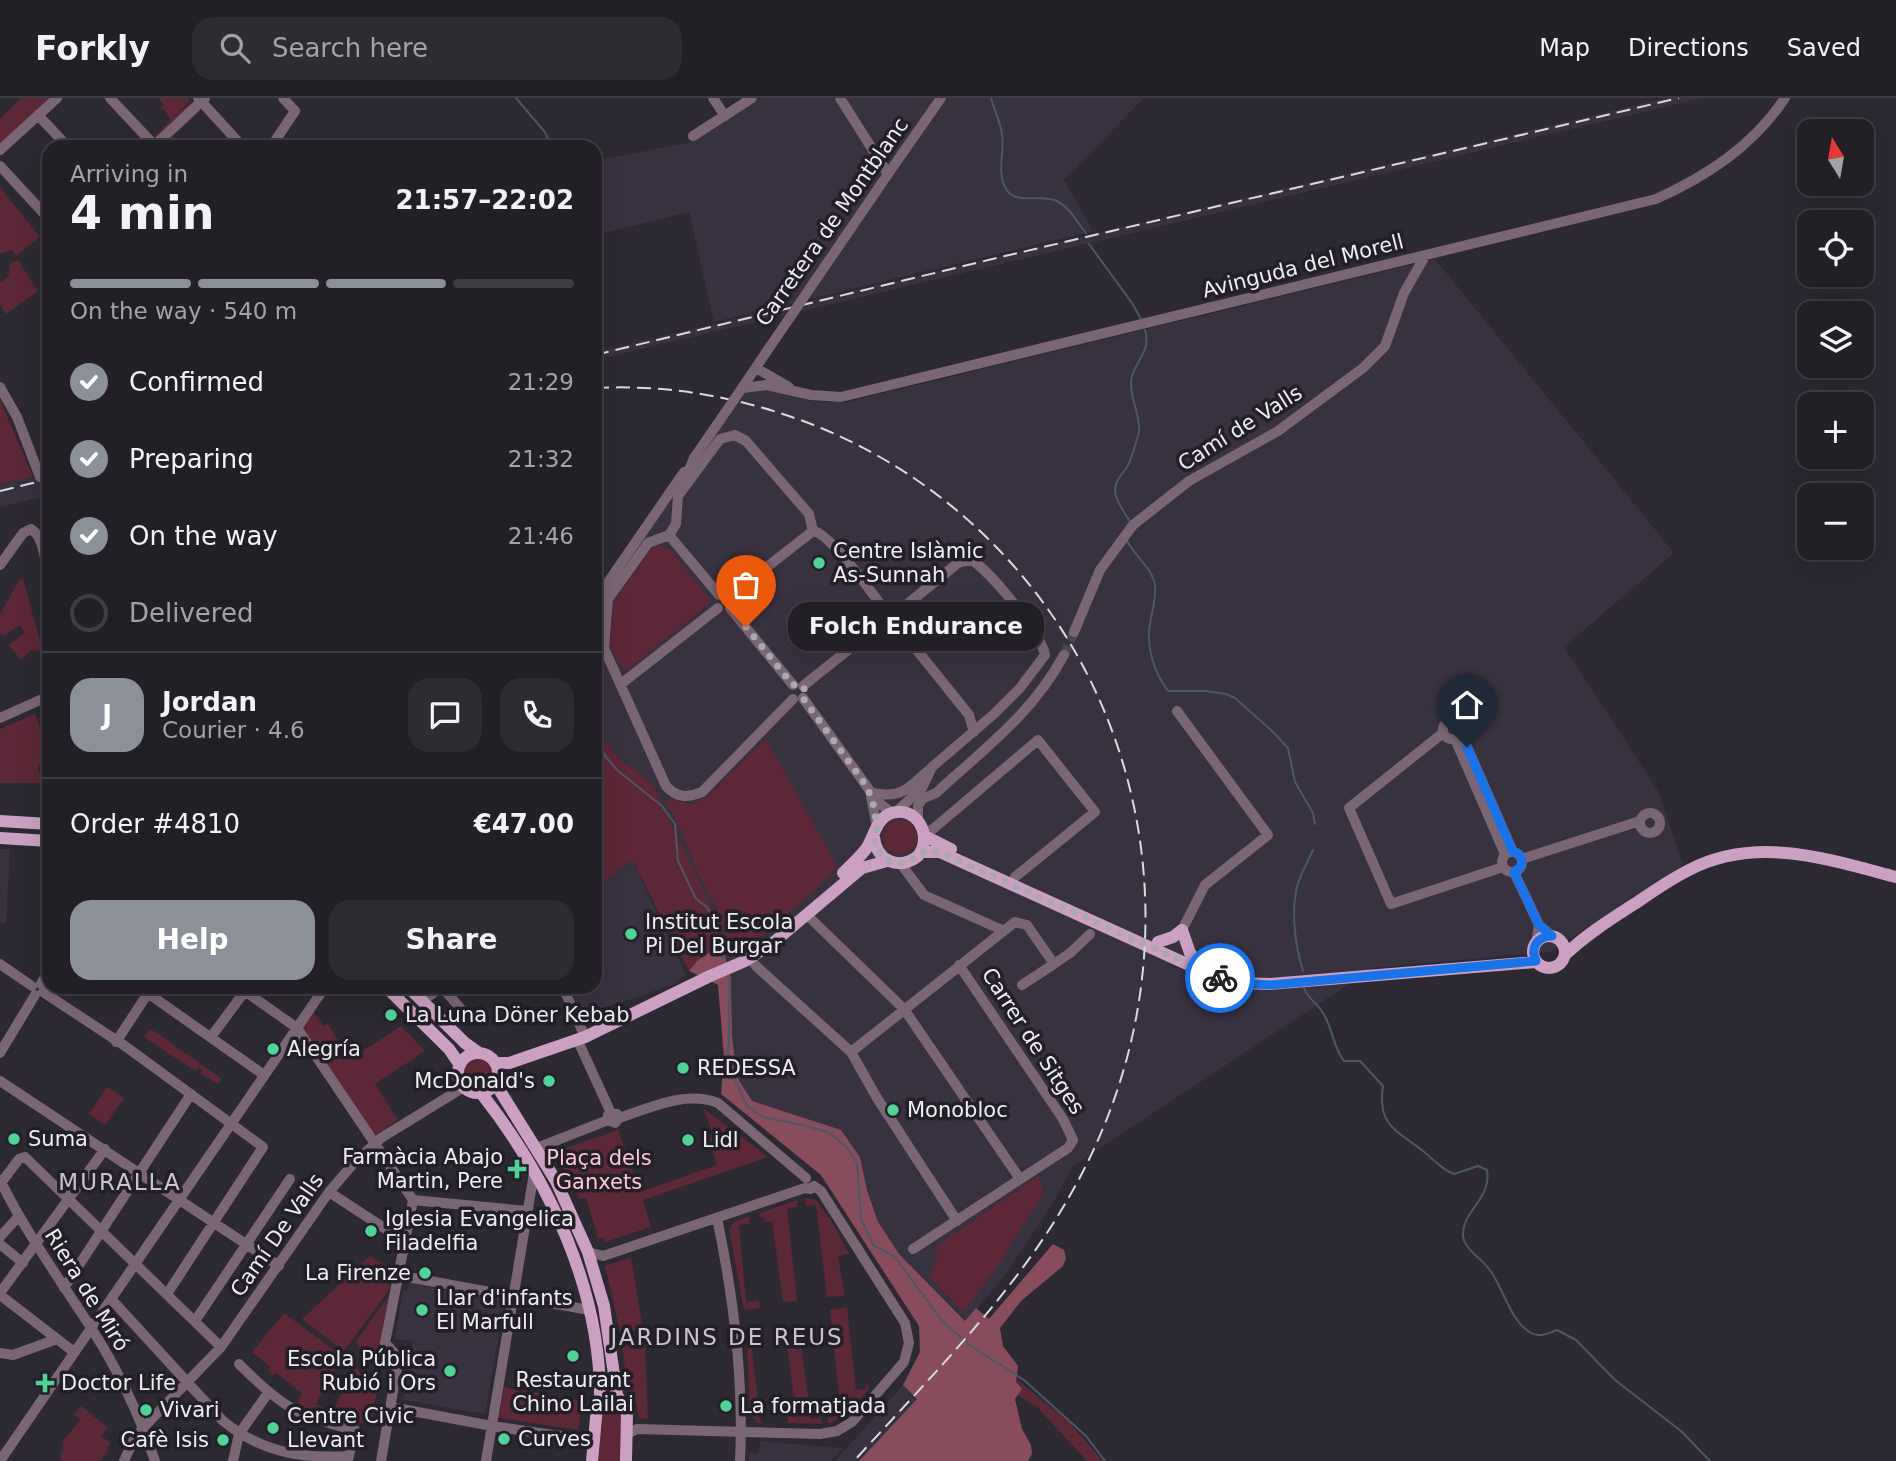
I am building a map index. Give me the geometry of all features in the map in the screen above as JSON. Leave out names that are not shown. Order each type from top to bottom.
[{"type":"main road","points":[[481,1093],[496,1074],[510,1064],[581,1039],[750,958],[750,952],[801,914],[854,868],[883,818],[897,813],[909,814],[923,829],[1049,897],[1091,928],[1224,979],[1273,984],[1513,963],[1535,952],[1540,939],[1560,944],[1584,937],[1689,870],[1738,853],[1795,853],[1896,877]]},
{"type":"main road","points":[[0,821],[42,824]]},
{"type":"main road","points":[[854,868],[914,859],[921,852],[923,829]]},
{"type":"main road","points":[[875,831],[877,850],[894,862]]},
{"type":"main road","points":[[0,838],[42,841]]},
{"type":"main road","points":[[921,852],[937,851],[1071,912]]},
{"type":"main road","points":[[954,858],[1014,879],[1158,942],[1224,979]]},
{"type":"main road","points":[[709,976],[801,914]]},
{"type":"main road","points":[[1091,928],[1108,924],[1233,974],[1273,984]]},
{"type":"main road","points":[[1158,942],[1182,930]]},
{"type":"main road","points":[[1174,952],[1182,930]]},
{"type":"main road","points":[[1182,930],[1190,953],[1196,960]]},
{"type":"main road","points":[[1535,952],[1544,967],[1556,967],[1561,963],[1560,944]]},
{"type":"main road","points":[[393,994],[449,1049],[460,1065]]},
{"type":"main road","points":[[415,994],[469,1047],[488,1056],[568,1202],[595,1273],[604,1306],[616,1388],[631,1428],[625,1461]]},
{"type":"main road","points":[[479,1053],[466,1057],[460,1065],[458,1077],[464,1087],[481,1093],[534,1173],[574,1258],[589,1310],[600,1379],[600,1403],[595,1412],[592,1461]]},
{"type":"main road","points":[[600,1403],[610,1399],[621,1402]]},
{"type":"street","points":[[0,150],[57,98]]},
{"type":"street","points":[[110,98],[148,140]]},
{"type":"street","points":[[276,140],[295,111],[283,98]]},
{"type":"street","points":[[713,98],[724,116]]},
{"type":"street","points":[[693,136],[752,98]]},
{"type":"street","points":[[840,98],[888,174]]},
{"type":"street","name":"Carretera de Montblanc","points":[[602,591],[941,98]]},
{"type":"street","name":"Avinguda del Morell","points":[[770,381],[796,391],[826,397],[858,393],[1656,199],[1686,186],[1728,159],[1759,131],[1784,98]]},
{"type":"street","points":[[160,140],[201,99],[237,140]]},
{"type":"street","points":[[38,115],[61,140]]},
{"type":"street","points":[[0,166],[42,211]]},
{"type":"street","name":"Camí de Valls","points":[[1074,632],[1100,570],[1133,524],[1189,481],[1278,431],[1363,368],[1385,346],[1404,293],[1425,256]]},
{"type":"street","points":[[767,351],[770,381]]},
{"type":"street","points":[[755,369],[770,381]]},
{"type":"street","points":[[742,388],[770,381]]},
{"type":"street","points":[[0,387],[17,417],[40,477]]},
{"type":"street","points":[[678,496],[720,439],[735,435],[746,442],[809,514],[813,531]]},
{"type":"street","points":[[602,604],[648,542],[669,535],[677,524],[678,496],[694,458]]},
{"type":"street","points":[[0,565],[23,533],[31,529],[36,533],[42,553]]},
{"type":"street","points":[[730,596],[813,531]]},
{"type":"street","points":[[813,531],[821,534],[845,559],[884,609]]},
{"type":"street","points":[[669,535],[719,595]]},
{"type":"street","points":[[870,790],[889,796],[901,793],[985,723],[1020,688],[1044,658],[1042,646],[1024,618],[985,571],[971,560],[958,563],[905,606],[898,620],[889,626],[883,622],[881,616],[884,609]]},
{"type":"street","points":[[719,595],[726,593],[730,596],[730,608]]},
{"type":"street","points":[[718,608],[716,602],[719,595]]},
{"type":"street","points":[[608,599],[604,648],[666,786],[682,797],[702,792],[798,698],[806,694],[730,608]]},
{"type":"street","points":[[718,608],[730,608]]},
{"type":"street","points":[[620,684],[718,608]]},
{"type":"street","points":[[884,609],[894,608],[898,620],[969,715],[974,732]]},
{"type":"street","points":[[798,686],[883,622]]},
{"type":"street","points":[[1014,879],[1095,812],[1038,740],[932,830],[923,829],[920,801],[936,793],[1016,722],[1064,655]]},
{"type":"street","points":[[798,698],[879,803],[897,813]]},
{"type":"street","points":[[0,718],[42,699]]},
{"type":"street","points":[[1177,711],[1268,835],[1205,885],[1182,930]]},
{"type":"street","points":[[969,715],[985,723]]},
{"type":"street","points":[[1503,867],[1391,904],[1349,808],[1443,733],[1445,724],[1453,721],[1458,723],[1458,736],[1509,853]]},
{"type":"street","points":[[1443,733],[1448,739],[1458,736]]},
{"type":"street","points":[[897,813],[922,788],[932,767]]},
{"type":"street","points":[[897,813],[921,795],[943,786]]},
{"type":"street","points":[[870,790],[875,831]]},
{"type":"street","points":[[1522,859],[1640,821]]},
{"type":"street","points":[[1509,853],[1519,854],[1522,859],[1521,867],[1514,872],[1508,872],[1503,867],[1502,859],[1509,853]]},
{"type":"street","points":[[894,862],[924,895],[1002,930]]},
{"type":"street","points":[[1514,872],[1539,925],[1560,944]]},
{"type":"street","points":[[801,914],[904,1009],[1020,1179],[913,1249]]},
{"type":"street","points":[[851,1052],[1015,922],[1025,923],[1055,964]]},
{"type":"street","points":[[1535,952],[1539,925]]},
{"type":"street","points":[[1023,985],[1070,953],[1091,928]]},
{"type":"street","points":[[750,958],[851,1052],[877,1098],[957,1221]]},
{"type":"street","points":[[0,964],[42,992]]},
{"type":"street","name":"Carrer de Sitges","points":[[959,965],[1063,1119],[1073,1140],[1068,1147],[1020,1179]]},
{"type":"street","points":[[0,1052],[42,982]]},
{"type":"street","points":[[45,994],[263,1147],[167,1294]]},
{"type":"street","points":[[116,1042],[143,994]]},
{"type":"street","points":[[153,994],[264,1075]]},
{"type":"street","points":[[211,1037],[239,994]]},
{"type":"street","points":[[249,994],[297,1028],[413,1199],[385,1343],[394,1352],[398,1362],[382,1461]]},
{"type":"street","points":[[0,1461],[320,994]]},
{"type":"street","points":[[422,1001],[432,994]]},
{"type":"street","points":[[448,994],[467,1016]]},
{"type":"street","points":[[565,994],[613,1117]]},
{"type":"street","points":[[0,1081],[279,1266]]},
{"type":"street","name":"Camí De Valls","points":[[124,1461],[142,1429],[221,1347],[329,1192],[374,1143],[464,1087]]},
{"type":"street","points":[[64,1288],[191,1094]]},
{"type":"street","points":[[537,1148],[613,1117],[691,1097],[718,1103],[808,1184],[821,1191],[905,1323],[909,1343],[904,1362],[852,1422],[837,1431],[820,1434],[631,1428]]},
{"type":"street","points":[[74,1352],[0,1294],[105,1149]]},
{"type":"street","points":[[2,1187],[19,1158],[25,1157],[221,1347]]},
{"type":"street","points":[[486,1461],[534,1173]]},
{"type":"street","points":[[195,1321],[290,1179]]},
{"type":"street","points":[[588,1252],[603,1256],[808,1184]]},
{"type":"street","name":"Riera de Miró","points":[[2,1187],[91,1328],[142,1429],[155,1461]]},
{"type":"street","points":[[329,1192],[404,1241]]},
{"type":"street","points":[[413,1199],[527,1211]]},
{"type":"street","points":[[410,1214],[430,1201]]},
{"type":"street","points":[[527,1211],[533,1205],[550,1203]]},
{"type":"street","points":[[0,1237],[19,1216]]},
{"type":"street","points":[[717,1218],[736,1320],[740,1461]]},
{"type":"street","points":[[0,1244],[23,1263]]},
{"type":"street","points":[[595,1273],[603,1256]]},
{"type":"street","points":[[397,1275],[589,1310]]},
{"type":"street","points":[[111,1298],[222,1420],[239,1434],[263,1446],[316,1460],[349,1459],[355,1430],[322,1423],[289,1409],[268,1393],[239,1364]]},
{"type":"street","points":[[4,1354],[57,1339]]},
{"type":"street","points":[[233,1461],[239,1434],[268,1393]]},
{"type":"street","points":[[391,1407],[594,1441]]},
{"type":"shaded area","points":[[761,98],[1144,98],[1064,180],[1093,231],[714,322],[689,212],[602,234],[602,160],[691,142]]},
{"type":"shaded area","points":[[1666,98],[1703,98],[602,358],[602,350]]},
{"type":"shaded area","points":[[1435,259],[1674,553],[1564,647],[1658,791],[1683,865],[1550,952],[1373,968],[1073,1166],[1050,1208],[1006,1274],[966,1321],[899,1254],[878,1222],[860,1157],[841,1130],[752,1101],[737,1077],[732,1035],[731,979],[653,784],[619,758],[602,735],[602,601],[732,408],[753,382],[810,401],[843,403]]},
{"type":"shaded area","points":[[42,475],[42,497],[0,507],[0,484]]},
{"type":"shaded area","points":[[0,849],[10,849],[6,923],[0,922]]},
{"type":"shaded area","name":"Institut Escola Pi Del Burgar","points":[[632,860],[686,975],[679,978],[680,982],[582,1016],[572,994],[602,994],[602,882]]},
{"type":"shaded area","points":[[722,944],[731,979],[732,1035],[737,1077],[752,1101],[841,1130],[860,1157],[878,1222],[899,1254],[965,1321],[976,1308],[989,1319],[1053,1244],[1064,1250],[1066,1258],[1063,1266],[1021,1301],[1000,1328],[1003,1346],[1018,1366],[1016,1382],[1022,1389],[1015,1399],[1022,1429],[1031,1445],[1032,1454],[1028,1461],[859,1461],[917,1399],[903,1385],[920,1352],[919,1326],[821,1175],[721,1094],[724,1057],[718,985],[689,971],[697,961]]},
{"type":"shaded area","name":"Escola Pública Rubió i Ors","points":[[410,1281],[437,1286],[438,1289],[505,1300],[485,1414],[403,1400],[413,1341],[395,1339],[403,1290],[407,1291]]},
{"type":"shaded area","points":[[903,1385],[917,1399],[859,1461],[835,1461]]},
{"type":"shaded area","points":[[760,1441],[843,1448],[831,1461],[749,1461],[749,1453],[759,1453]]},
{"type":"green space","points":[[21,98],[54,98],[0,146],[0,119]]},
{"type":"green space","points":[[158,98],[188,98],[190,101],[173,117],[192,102],[200,111],[168,140],[158,140],[154,136],[171,120],[164,109],[159,110],[164,105]]},
{"type":"green space","points":[[0,187],[39,236],[16,256],[12,250],[0,254]]},
{"type":"green space","points":[[18,260],[38,291],[6,314],[0,304],[0,282],[8,275],[9,264]]},
{"type":"green space","points":[[0,400],[33,477],[0,484]]},
{"type":"green space","points":[[660,546],[671,550],[710,599],[708,604],[629,669],[622,668],[610,646],[613,607],[616,598],[648,553]]},
{"type":"green space","points":[[20,579],[23,579],[42,652],[31,650],[21,660],[9,645],[25,633],[20,625],[4,636],[2,633],[0,635],[0,614]]},
{"type":"green space","points":[[35,714],[42,736],[42,758],[38,768],[42,783],[0,783],[0,729]]},
{"type":"green space","points":[[602,735],[619,758],[653,784],[715,916],[722,944],[697,961],[689,971],[632,860],[602,882]]},
{"type":"green space","points":[[766,739],[838,867],[790,912],[737,952],[729,946],[720,915],[664,799],[693,804],[709,795]]},
{"type":"green space","points":[[900,820],[912,825],[917,837],[912,849],[900,854],[888,849],[883,837],[888,825]]},
{"type":"green space","points":[[310,1008],[324,1026],[328,1024],[339,1042],[344,1039],[354,1057],[401,1026],[425,1051],[375,1084],[398,1120],[371,1138],[297,1028]]},
{"type":"green space","points":[[150,1029],[222,1079],[217,1084],[200,1073],[202,1070],[198,1068],[195,1071],[144,1037]]},
{"type":"green space","points":[[478,1059],[488,1063],[492,1073],[488,1083],[478,1087],[468,1083],[464,1073],[468,1063]]},
{"type":"green space","points":[[107,1087],[124,1098],[105,1125],[89,1114]]},
{"type":"green space","name":"Plaça dels Ganxets","points":[[703,1108],[768,1157],[643,1200],[651,1227],[605,1242],[603,1237],[598,1238],[586,1198],[580,1199],[554,1152],[618,1130],[640,1192],[717,1165],[709,1138],[714,1136]]},
{"type":"green space","points":[[1039,1175],[1044,1192],[998,1266],[963,1312],[929,1276],[938,1255],[934,1248]]},
{"type":"green space","points":[[805,1198],[816,1200],[832,1222],[849,1254],[838,1256],[845,1296],[827,1297],[816,1205],[806,1206]]},
{"type":"green space","points":[[797,1200],[797,1207],[787,1209],[797,1301],[783,1302],[772,1221],[765,1222],[764,1217],[759,1217],[760,1213]]},
{"type":"green space","points":[[749,1216],[750,1224],[739,1225],[746,1302],[759,1301],[760,1308],[744,1310],[729,1229],[734,1222]]},
{"type":"green space","points":[[370,1256],[392,1270],[389,1290],[344,1351],[302,1319]]},
{"type":"green space","points":[[631,1257],[643,1329],[620,1332],[605,1266]]},
{"type":"green space","points":[[388,1297],[380,1348],[375,1360],[362,1354],[356,1341]]},
{"type":"green space","points":[[847,1307],[856,1390],[866,1389],[865,1380],[869,1389],[846,1414],[828,1424],[828,1418],[841,1415],[830,1310]]},
{"type":"green space","points":[[284,1313],[342,1356],[316,1404],[332,1412],[355,1368],[366,1376],[379,1378],[371,1425],[333,1418],[333,1422],[308,1415],[309,1411],[304,1409],[302,1413],[281,1400],[283,1397],[296,1405],[302,1393],[277,1373],[272,1375],[268,1369],[270,1367],[252,1352]]},
{"type":"green space","points":[[803,1338],[804,1343],[801,1344],[811,1419],[821,1418],[822,1424],[788,1423],[787,1417],[796,1415],[787,1344],[780,1344],[780,1340]]},
{"type":"green space","points":[[764,1342],[765,1347],[752,1349],[760,1420],[763,1423],[758,1423],[750,1414],[747,1345]]},
{"type":"green space","points":[[645,1343],[648,1418],[639,1419],[637,1406],[627,1386],[622,1346]]},
{"type":"green space","points":[[1012,1376],[1067,1420],[1103,1461],[1087,1461],[1038,1408],[1016,1394]]},
{"type":"green space","points":[[504,1387],[583,1401],[578,1430],[499,1418]]},
{"type":"green space","points":[[614,1404],[622,1412],[621,1461],[597,1461],[603,1407]]},
{"type":"green space","points":[[81,1406],[108,1428],[101,1436],[110,1442],[107,1448],[109,1450],[100,1461],[64,1461],[59,1458],[64,1448],[62,1442],[80,1420],[74,1414]]},
{"type":"waterway","points":[[516,98],[549,140]]},
{"type":"waterway","points":[[991,98],[1003,141],[1001,169],[1006,189],[1016,197],[1057,201],[1069,211],[1086,233]]},
{"type":"waterway","points":[[1089,244],[1141,319]]},
{"type":"waterway","points":[[1129,520],[1116,498],[1115,487],[1129,463],[1138,436],[1131,384],[1134,370],[1145,349],[1145,330]]},
{"type":"waterway","points":[[1127,541],[1154,581],[1155,596],[1149,642],[1152,659],[1163,684],[1168,691],[1226,694],[1235,698],[1272,731],[1288,748],[1295,782],[1313,813],[1315,824]]},
{"type":"waterway","points":[[602,749],[617,770],[662,806],[675,824],[678,861],[696,899],[707,907],[713,918],[723,959]]},
{"type":"waterway","points":[[1303,971],[1296,940],[1294,907],[1298,882],[1313,850]]},
{"type":"waterway","points":[[728,976],[728,1064],[747,1106],[763,1117],[830,1133],[848,1149],[857,1163],[861,1219],[873,1245],[895,1257],[942,1321],[971,1346],[1024,1380],[1086,1436],[1105,1461]]},
{"type":"waterway","points":[[1304,988],[1325,1016],[1344,1061],[1360,1061],[1383,1086],[1383,1110],[1397,1131],[1441,1167],[1454,1174],[1478,1166],[1487,1170],[1485,1189],[1464,1227],[1464,1240],[1469,1249],[1486,1265],[1523,1327],[1538,1335],[1557,1330],[1576,1340],[1615,1380],[1681,1431],[1710,1461]]},
{"type":"tunnel","points":[[1064,655],[1074,632]]},
{"type":"railway","points":[[602,353],[1679,98]]},
{"type":"railway","points":[[602,388],[682,391],[767,409],[821,428],[911,476],[988,539],[1051,614],[1099,698],[1130,790],[1145,886],[1141,985],[1119,1085],[1097,1141],[1071,1193],[1041,1242],[1008,1287],[934,1374],[854,1461]]},
{"type":"railway","points":[[0,491],[42,481]]},
{"type":"way so far","points":[[746,627],[793,685],[798,684],[805,688],[806,694],[803,698],[867,787],[877,826],[874,844],[884,859],[901,864],[914,859],[921,852],[940,852],[1220,978]]},
{"type":"place","name":"Centre Islàmic As-Sunnah","points":[[819,563]]},
{"type":"place","name":"Folch Endurance","points":[[746,627]]},
{"type":"place","name":"Institut Escola Pi Del Burgar","points":[[631,934]]},
{"type":"place","name":"La Luna Döner Kebab","points":[[391,1015]]},
{"type":"place","name":"Alegría","points":[[273,1049]]},
{"type":"place","name":"REDESSA","points":[[683,1068]]},
{"type":"place","name":"McDonald's","points":[[549,1081]]},
{"type":"place","name":"Monobloc","points":[[893,1110]]},
{"type":"place","name":"Suma","points":[[14,1139]]},
{"type":"place","name":"Lidl","points":[[688,1140]]},
{"type":"place","name":"Farmàcia Abajo Martin, Pere","points":[[517,1169]]},
{"type":"place","name":"Iglesia Evangelica Filadelfia","points":[[371,1231]]},
{"type":"place","name":"La Firenze","points":[[425,1273]]},
{"type":"place","name":"Llar d'infants El Marfull","points":[[422,1310]]},
{"type":"place","name":"Restaurant Chino Lailai","points":[[573,1356]]},
{"type":"place","name":"Escola Pública Rubió i Ors","points":[[450,1371]]},
{"type":"place","name":"Doctor Life","points":[[45,1383]]},
{"type":"place","name":"La formatjada","points":[[726,1406]]},
{"type":"place","name":"Vivari","points":[[146,1410]]},
{"type":"place","name":"Centre Civic Llevant","points":[[273,1428]]},
{"type":"place","name":"Curves","points":[[504,1439]]},
{"type":"place","name":"Cafè Isis","points":[[223,1440]]},
{"type":"district","name":"MURALLA","points":[[120,1182]]},
{"type":"district","name":"JARDINS DE REUS","points":[[727,1337]]},
{"type":"route","points":[[1220,978],[1269,985],[1277,982],[1466,969],[1536,961],[1533,950],[1536,943],[1546,936],[1552,936],[1539,925],[1514,872],[1521,867],[1522,859],[1519,854],[1513,852],[1467,747]]}]
